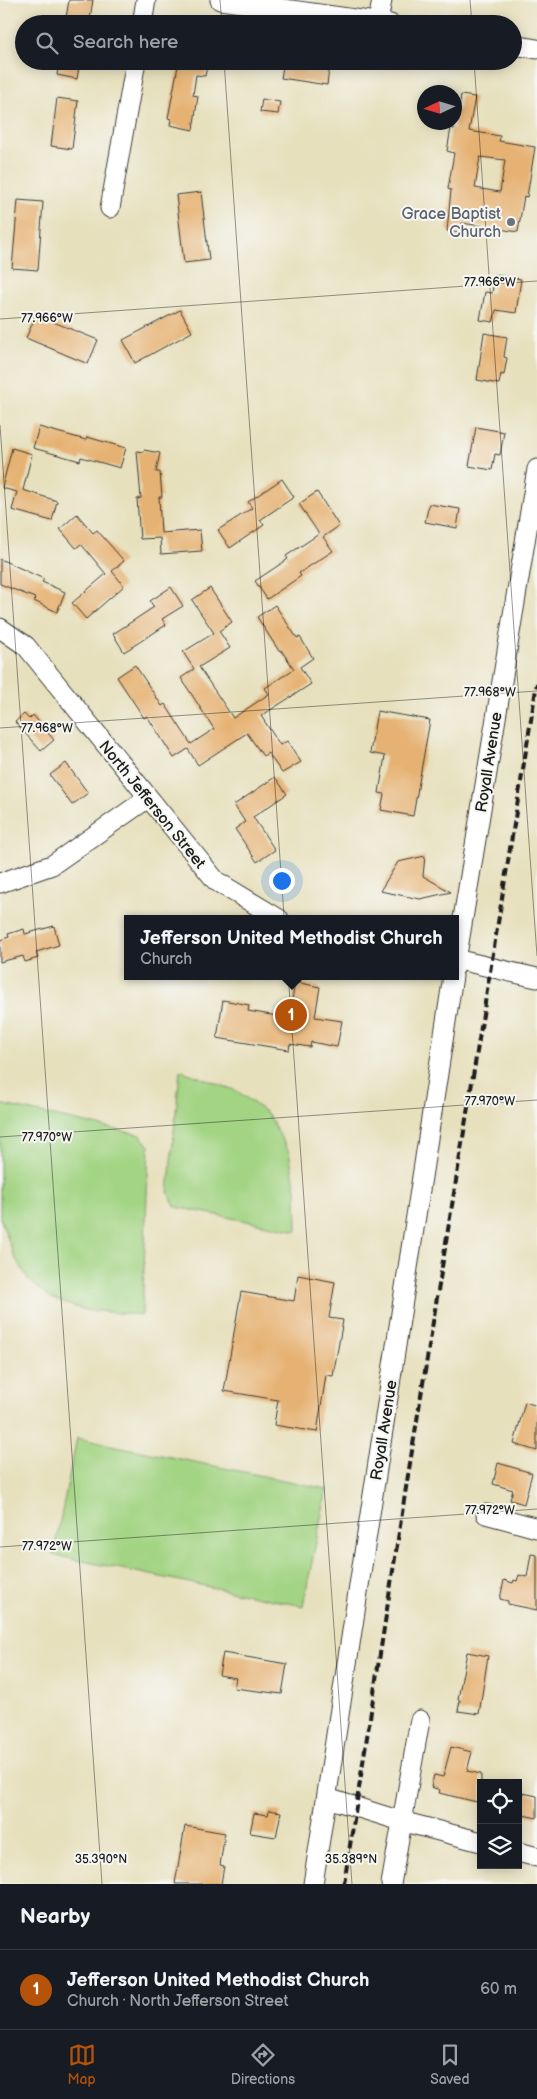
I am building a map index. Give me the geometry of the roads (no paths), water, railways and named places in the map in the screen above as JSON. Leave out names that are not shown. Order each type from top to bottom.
[{"type":"street","points":[[144,15],[146,0]]},
{"type":"street","points":[[220,0],[327,15]]},
{"type":"street","points":[[382,0],[383,15]]},
{"type":"street","points":[[522,46],[537,49]]},
{"type":"street","points":[[110,208],[134,70]]},
{"type":"street","name":"Royall Avenue","points":[[459,941],[537,469]]},
{"type":"street","name":"North Jefferson Street","points":[[0,628],[26,646],[216,882],[273,915]]},
{"type":"street","points":[[0,883],[52,865],[148,798]]},
{"type":"street","points":[[459,966],[537,978]]},
{"type":"street","name":"Royall Avenue","points":[[313,1884],[453,980]]},
{"type":"street","points":[[486,1514],[537,1528]]},
{"type":"street","points":[[391,1884],[420,1720]]},
{"type":"street","points":[[327,1798],[401,1821],[477,1841]]},
{"type":"street","points":[[522,1853],[537,1857]]},
{"type":"railway","points":[[344,1884],[405,1494],[537,683]]},
{"type":"place","name":"Grace Baptist Church","points":[[511,222]]},
{"type":"place","name":"Jefferson United Methodist Church","points":[[291,1015]]}]
